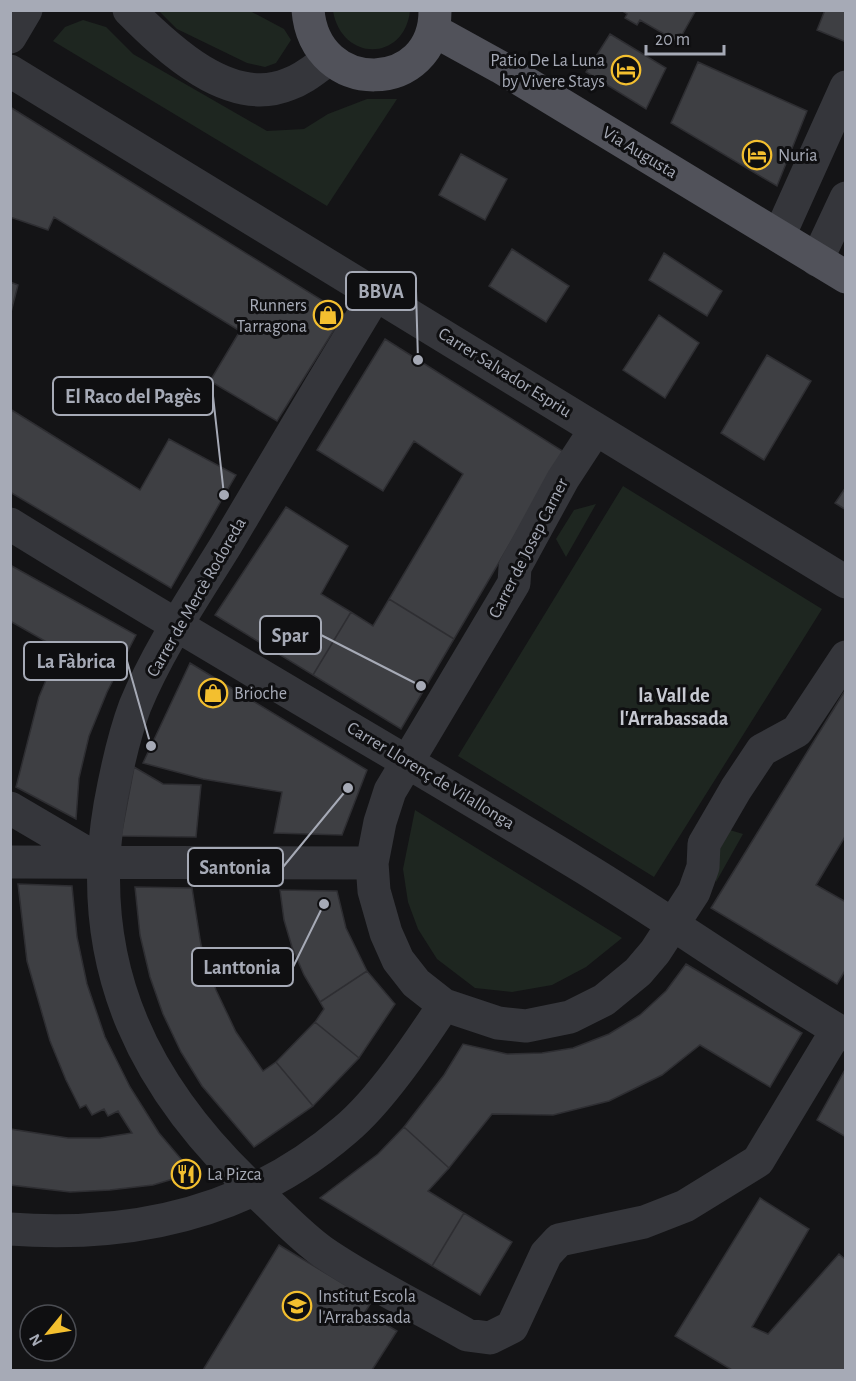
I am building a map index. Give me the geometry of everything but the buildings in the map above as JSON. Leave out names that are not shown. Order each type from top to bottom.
[{"type":"main road","points":[[308,10],[315,40],[329,59],[355,74],[387,74],[414,60],[428,43],[434,20]]},
{"type":"main road","name":"Via Augusta","points":[[434,20],[500,67],[846,278]]},
{"type":"street","points":[[129,10],[148,30],[204,71],[226,83],[246,89],[267,90],[289,85],[329,59]]},
{"type":"street","name":"Carrer Salvador Espriu","points":[[10,71],[377,292],[596,430],[846,582]]},
{"type":"street","points":[[779,236],[846,87]]},
{"type":"street","points":[[817,260],[846,198]]},
{"type":"street","name":"Carrer de Mercè Rodoreda","points":[[377,292],[176,627],[135,705],[116,766],[104,863],[104,919],[116,983],[133,1026],[159,1074],[186,1114],[223,1161],[321,1251],[467,1335],[490,1338],[512,1327],[546,1254],[560,1240],[644,1222],[685,1206],[758,1161],[841,1033]]},
{"type":"street","name":"Carrer de Josep Carner","points":[[596,430],[563,479],[515,567],[514,583],[390,791],[380,822],[372,863],[374,891],[386,933],[398,960],[416,983],[444,1005],[498,1023],[526,1026],[570,1017],[604,1000],[638,972],[656,952],[694,892],[703,867],[704,844],[762,750],[797,731],[846,657]]},
{"type":"street","name":"Carrer Llorenç de Vilallonga","points":[[10,524],[176,627],[407,760],[672,924],[841,1033]]},
{"type":"street","points":[[10,808],[104,863]]},
{"type":"street","points":[[10,862],[372,863]]},
{"type":"street","points":[[10,1229],[57,1233],[156,1223],[207,1210],[253,1190],[303,1161],[346,1130],[410,1054],[444,1005]]},
{"type":"shaded area","points":[[333,10],[410,11],[405,28],[397,40],[385,47],[373,49],[360,47],[348,40],[339,28]]},
{"type":"shaded area","points":[[159,11],[250,11],[284,29],[291,40],[276,63],[265,67],[247,63],[177,29]]},
{"type":"shaded area","points":[[83,20],[106,27],[133,54],[267,131],[304,129],[328,114],[367,99],[397,99],[327,206],[53,41],[65,27]]},
{"type":"shaded area","points":[[623,486],[822,609],[654,877],[458,756]]},
{"type":"shaded area","points":[[596,504],[566,557],[556,539],[574,510]]},
{"type":"shaded area","points":[[415,810],[622,938],[586,967],[552,985],[512,992],[475,988],[437,959],[418,929],[408,902],[403,869]]},
{"type":"shaded area","points":[[723,828],[743,834],[716,882],[713,851]]},
{"type":"place","name":"Patio De La Luna by Vivere Stays","points":[[626,70]]},
{"type":"place","name":"Nuria","points":[[757,155]]},
{"type":"place","name":"Runners Tarragona","points":[[328,315]]},
{"type":"place","name":"BBVA","points":[[418,360]]},
{"type":"place","name":"El Raco del Pagès","points":[[224,495]]},
{"type":"place","name":"Spar","points":[[421,686]]},
{"type":"place","name":"Brioche","points":[[213,693]]},
{"type":"place","name":"La Fàbrica","points":[[151,746]]},
{"type":"place","name":"Santonia","points":[[348,788]]},
{"type":"place","name":"Lanttonia","points":[[324,904]]},
{"type":"place","name":"La Pizca","points":[[186,1174]]},
{"type":"place","name":"Institut Escola l'Arrabassada","points":[[297,1306]]},
{"type":"district","name":"la Vall de l'Arrabassada","points":[[674,706]]}]
